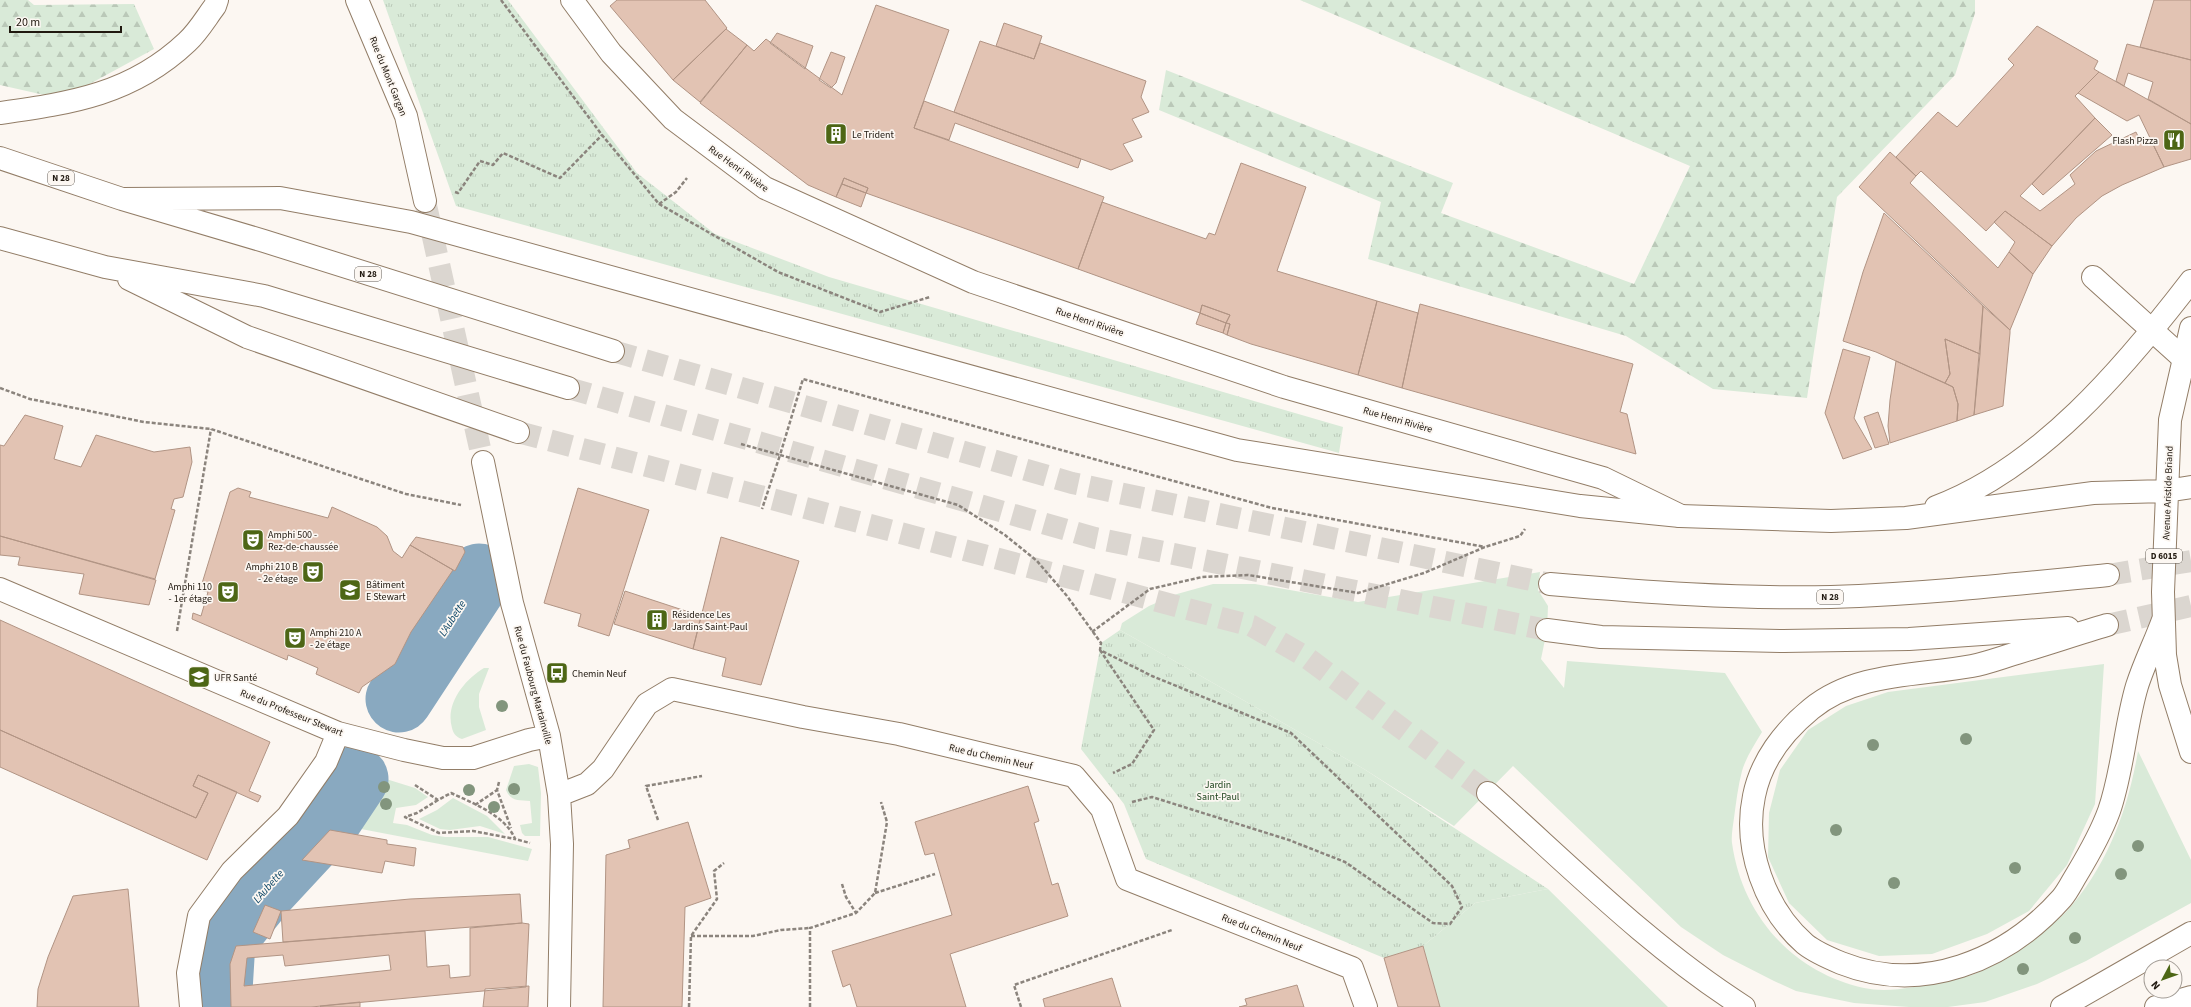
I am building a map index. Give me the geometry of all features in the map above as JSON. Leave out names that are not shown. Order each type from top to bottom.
[{"type":"main road","points":[[0,114],[39,108],[121,88],[147,74],[188,41],[215,6],[217,0]]},
{"type":"main road","name":"Rue du Mont Gargan","points":[[357,0],[406,116],[423,193]]},
{"type":"main road","name":"Rue Henri Rivière","points":[[572,0],[611,53],[673,118],[765,188],[973,282],[1284,387],[1603,478],[1680,516]]},
{"type":"main road","name":"N 28","points":[[0,158],[122,199],[264,241],[614,351]]},
{"type":"main road","points":[[122,199],[280,198],[411,222],[1237,450],[1542,500],[1680,516],[1831,521],[1906,518],[2093,493],[2166,491],[2191,487]]},
{"type":"main road","points":[[0,238],[104,267],[264,296],[568,388]]},
{"type":"main road","points":[[104,267],[247,337],[518,432]]},
{"type":"main road","points":[[2093,277],[2184,359]]},
{"type":"main road","points":[[1906,518],[1950,502],[1986,482],[2025,456],[2070,421],[2153,331],[2191,281]]},
{"type":"main road","name":"Avenue Aristide Briand","points":[[2191,328],[2170,420],[2166,491],[2163,620],[2165,655],[2170,685],[2191,752]]},
{"type":"main road","name":"Rue du Faubourg Martainville","points":[[483,462],[512,603],[549,736],[559,795],[562,844],[559,1007]]},
{"type":"main road","points":[[2166,491],[2191,502]]},
{"type":"main road","name":"N 28","points":[[1550,584],[1716,595],[1831,597],[1981,587],[2108,575]]},
{"type":"main road","name":"Rue du Professeur Stewart","points":[[0,589],[338,733],[404,750],[443,758],[473,758],[529,740],[549,736]]},
{"type":"main road","points":[[1547,630],[1609,637],[1783,641],[1909,639],[2107,625],[1975,666],[1894,676],[1846,689],[1814,706],[1795,723],[1779,741],[1767,760],[1754,795],[1751,835],[1757,868],[1777,911],[1806,944],[1830,958],[1856,969],[1895,977],[1940,973],[1983,959],[2028,929],[2063,897],[2089,854],[2109,810],[2138,685],[2163,620]]},
{"type":"main road","name":"Rue du Chemin Neuf","points":[[559,795],[587,784],[593,779],[603,769],[647,704],[672,689],[803,717],[899,734],[1074,776],[1102,809],[1127,879],[1352,968],[1366,1007]]},
{"type":"main road","points":[[191,1007],[188,973],[199,916],[232,871],[288,816],[326,762],[338,733]]},
{"type":"main road","points":[[1488,793],[1647,935],[1709,985],[1744,1007]]},
{"type":"main road","points":[[2062,1007],[2191,933]]},
{"type":"main road","points":[[2156,1007],[2191,997]]},
{"type":"path","points":[[501,0],[602,135],[659,204],[778,272],[880,312],[916,302]]},
{"type":"path","points":[[423,193],[458,193],[480,161],[493,165],[503,153],[560,178],[602,135]]},
{"type":"path","points":[[659,204],[676,192],[687,178]]},
{"type":"path","points":[[762,509],[803,378],[1272,508],[1485,547]]},
{"type":"path","points":[[0,388],[30,399],[144,422],[211,429],[406,494],[493,511]]},
{"type":"path","points":[[172,661],[211,429]]},
{"type":"path","points":[[741,444],[958,505],[1005,535],[1037,561],[1067,596],[1101,643],[1100,650],[1154,730],[1132,764],[1103,777],[1102,809],[1152,798],[1289,840],[1344,862],[1433,923],[1450,924],[1462,907],[1452,886],[1290,733],[1152,676],[1100,650]]},
{"type":"path","points":[[1092,632],[1150,589],[1202,577],[1248,575],[1358,593],[1424,573],[1485,547],[1520,536],[1542,500]]},
{"type":"path","points":[[501,776],[497,790],[515,839]]},
{"type":"path","points":[[658,820],[646,786],[702,776]]},
{"type":"path","points":[[407,782],[438,800]]},
{"type":"path","points":[[475,805],[497,790]]},
{"type":"path","points":[[511,829],[492,814],[451,792],[417,813],[405,817],[439,833],[473,831],[534,844]]},
{"type":"path","points":[[875,893],[887,822],[881,802]]},
{"type":"path","points":[[689,1007],[691,936],[717,899],[714,871],[724,863]]},
{"type":"path","points":[[691,936],[753,936],[781,930],[810,928],[856,913],[875,893],[935,874]]},
{"type":"path","points":[[842,884],[846,897],[856,913]]},
{"type":"path","points":[[1021,1007],[1014,985],[1218,914]]},
{"type":"path","points":[[810,928],[810,1007]]},
{"type":"green space","points":[[0,0],[28,0],[34,5],[134,4],[154,49],[62,99],[0,85]]},
{"type":"green space","points":[[383,0],[508,0],[637,173],[715,234],[829,277],[1343,427],[1339,453],[456,206]]},
{"type":"green space","points":[[1300,0],[1975,0],[1975,13],[1955,75],[1837,197],[1807,398],[1713,389],[1626,336],[1368,259],[1381,202],[1159,110],[1166,70],[1453,183],[1441,213],[1634,284],[1690,166]]},
{"type":"green space","points":[[1540,572],[1538,590],[1548,606],[1547,630],[1541,659],[1564,688],[1567,661],[1725,673],[1762,732],[1746,761],[1738,789],[1732,843],[1738,869],[1747,894],[1759,916],[1775,936],[1793,954],[1814,969],[1838,980],[1864,988],[1882,990],[1902,989],[1972,975],[1999,962],[2024,946],[2066,912],[2093,876],[2114,837],[2122,816],[2134,773],[2138,751],[2191,860],[2191,903],[2086,961],[2037,984],[1985,1002],[1948,1007],[1909,1007],[1854,1003],[1796,991],[1723,955],[1681,927],[1513,766],[1454,826],[1364,769],[1120,630],[1122,623],[1149,606],[1177,594],[1213,584],[1255,584],[1358,602]]},
{"type":"green space","name":"Jardin Saint-Paul","points":[[1120,630],[1364,769],[1548,889],[1475,903],[1423,946],[1384,958],[1146,859],[1124,804],[1081,749],[1101,643]]},
{"type":"green space","points":[[2104,664],[2095,804],[2067,865],[2029,911],[1987,934],[1932,954],[1879,956],[1827,940],[1789,903],[1768,857],[1769,813],[1780,770],[1808,730],[1846,706],[1888,692]]},
{"type":"green space","points":[[484,668],[489,668],[479,694],[479,707],[486,730],[462,739],[453,732],[451,710],[463,686]]},
{"type":"green space","points":[[529,764],[538,767],[541,793],[540,836],[525,836],[522,833],[520,825],[532,823],[530,801],[510,797],[506,790],[514,766]]},
{"type":"green space","points":[[370,774],[415,788],[428,797],[416,805],[396,808],[393,823],[407,825],[432,835],[445,837],[488,837],[532,849],[528,861],[335,824]]},
{"type":"green space","points":[[453,798],[487,816],[505,834],[480,826],[450,830],[440,829],[419,819],[437,810]]},
{"type":"green space","points":[[1548,889],[1668,1007],[1440,1007],[1423,946],[1475,903]]},
{"type":"building","points":[[617,0],[705,0],[727,28],[673,80],[610,6]]},
{"type":"building","points":[[2154,0],[2191,0],[2191,60],[2140,47]]},
{"type":"building","name":"Le Trident","points":[[876,5],[949,30],[914,128],[1104,197],[1078,269],[866,193],[868,188],[844,178],[836,197],[808,185],[700,103],[747,45],[754,51],[766,39],[842,95]]},
{"type":"building","points":[[1004,23],[1042,36],[1034,59],[996,46]]},
{"type":"building","points":[[2037,26],[2098,61],[2094,69],[2099,72],[2075,96],[2095,118],[2020,196],[2040,211],[2075,184],[2070,175],[2096,151],[2136,132],[2141,143],[2150,138],[2164,167],[2122,185],[2102,196],[2076,218],[2052,246],[2005,211],[1986,231],[1921,171],[1916,176],[1896,157],[1938,112],[1957,127],[2014,65],[2008,59]]},
{"type":"building","points":[[726,29],[747,45],[700,102],[673,80]]},
{"type":"building","points":[[777,33],[813,46],[805,69],[770,43]]},
{"type":"building","points":[[980,41],[1034,59],[1040,43],[1146,81],[1141,97],[1149,112],[1132,119],[1142,137],[1123,144],[1133,161],[1111,170],[954,112]]},
{"type":"building","points":[[2127,44],[2191,60],[2191,124],[2148,99],[2153,82],[2128,73],[2124,86],[2116,81]]},
{"type":"building","points":[[831,52],[845,57],[836,83],[831,88],[819,80]]},
{"type":"building","points":[[2099,72],[2191,124],[2191,159],[2164,167],[2139,115],[2127,121],[2078,93]]},
{"type":"building","points":[[924,101],[1081,159],[1078,168],[955,123],[949,140],[914,128]]},
{"type":"building","points":[[2095,118],[2112,135],[2043,195],[2032,184]]},
{"type":"building","points":[[1890,152],[1916,176],[1910,183],[1998,268],[2009,252],[2033,274],[2010,330],[1859,187]]},
{"type":"building","points":[[1241,163],[1306,187],[1277,271],[1377,301],[1358,375],[1251,344],[1227,335],[1230,324],[1226,323],[1230,315],[1202,305],[1200,313],[1078,269],[1102,202],[1206,239],[1209,233],[1215,235]]},
{"type":"building","points":[[844,178],[868,188],[866,193],[842,184]]},
{"type":"building","points":[[842,184],[866,193],[861,207],[836,197]]},
{"type":"building","points":[[2005,211],[2052,246],[2033,274],[2009,252],[2015,242],[1994,222]]},
{"type":"building","points":[[1884,213],[1983,306],[1980,354],[1945,339],[1950,374],[1945,383],[1876,352],[1843,341],[1863,272]]},
{"type":"building","points":[[1377,301],[1418,313],[1402,388],[1358,375]]},
{"type":"building","points":[[1420,304],[1633,364],[1620,412],[1627,414],[1636,454],[1402,388]]},
{"type":"building","points":[[1202,305],[1230,315],[1226,323],[1200,313]]},
{"type":"building","points":[[1983,306],[2010,330],[2010,333],[2003,406],[1974,415]]},
{"type":"building","points":[[1200,313],[1226,323],[1223,333],[1196,324]]},
{"type":"building","points":[[1226,323],[1230,324],[1227,335],[1223,333]]},
{"type":"building","points":[[1945,339],[1980,354],[1974,415],[1957,421],[1958,404],[1953,387],[1945,383],[1950,374]]},
{"type":"building","points":[[1843,349],[1870,357],[1854,418],[1872,449],[1843,459],[1825,413]]},
{"type":"building","points":[[1896,361],[1953,387],[1958,404],[1957,421],[1890,443],[1888,426]]},
{"type":"building","points":[[1878,412],[1889,444],[1875,448],[1864,417]]},
{"type":"building","points":[[25,415],[63,426],[54,459],[81,467],[96,435],[154,452],[190,447],[192,462],[183,497],[174,499],[171,509],[175,510],[155,579],[0,536],[0,445],[4,446]]},
{"type":"building","points":[[238,488],[251,492],[249,497],[328,518],[332,507],[377,527],[387,536],[393,551],[402,558],[410,545],[453,570],[411,632],[395,664],[362,687],[359,693],[316,674],[318,668],[288,655],[287,660],[192,619],[193,613],[201,616],[208,592],[200,590],[230,492]]},
{"type":"building","points":[[578,488],[649,510],[609,636],[578,626],[581,614],[544,603]]},
{"type":"building","points":[[0,536],[156,580],[149,605],[79,594],[84,574],[18,565],[20,557],[0,555]]},
{"type":"building","points":[[416,537],[463,547],[465,552],[455,571],[410,545]]},
{"type":"building","points":[[721,537],[799,561],[761,685],[722,676],[726,658],[693,649]]},
{"type":"building","name":"Résidence Les Jardins Saint-Paul","points":[[625,591],[701,616],[693,649],[614,624]]},
{"type":"building","points":[[0,620],[270,742],[249,791],[261,796],[258,802],[198,775],[193,786],[208,793],[196,818],[0,730]]},
{"type":"building","points":[[0,730],[196,818],[208,793],[193,786],[198,775],[237,792],[207,860],[0,767]]},
{"type":"building","points":[[1028,786],[1039,821],[1034,823],[1052,885],[1058,883],[1068,916],[950,954],[966,1007],[857,1007],[850,984],[843,987],[832,951],[952,915],[934,853],[925,855],[915,822]]},
{"type":"building","points":[[688,822],[711,898],[685,907],[682,1007],[603,1007],[606,855],[630,848],[628,840]]},
{"type":"building","points":[[330,830],[387,840],[387,844],[416,848],[414,866],[385,861],[382,873],[302,860]]},
{"type":"building","points":[[128,889],[139,1007],[37,1007],[38,989],[48,957],[73,896]]},
{"type":"building","points":[[520,894],[522,923],[283,942],[281,911],[410,899]]},
{"type":"building","points":[[265,905],[281,911],[270,939],[253,932]]},
{"type":"building","points":[[522,923],[529,924],[526,987],[311,1007],[231,1007],[230,964],[236,946],[425,931],[427,967],[449,965],[450,978],[470,976],[470,928]],"holes":[[[283,955],[285,966],[389,955],[391,970],[244,986],[247,958]]]},
{"type":"building","points":[[1423,946],[1440,1007],[1398,1007],[1384,958]]},
{"type":"building","points":[[1112,978],[1121,1007],[1045,1007],[1043,999]]},
{"type":"building","points":[[1297,985],[1304,1007],[1239,1007],[1247,1005],[1245,999]]},
{"type":"building","points":[[529,986],[528,1007],[483,1007],[485,989]]},
{"type":"building","points":[[360,1002],[360,1007],[320,1006]]},
{"type":"waterway","name":"L'Aubette","points":[[399,699],[479,577]]},
{"type":"waterway","name":"L'Aubette","points":[[218,1007],[222,941],[262,891],[327,821],[355,779]]},
{"type":"tunnel","points":[[425,201],[483,462]]},
{"type":"tunnel","points":[[613,351],[1072,483],[1550,584]]},
{"type":"tunnel","points":[[568,388],[1095,538],[1547,630]]},
{"type":"tunnel","points":[[518,432],[1252,626],[1306,657],[1488,793]]},
{"type":"tunnel","points":[[2108,575],[2191,561]]},
{"type":"tunnel","points":[[2107,625],[2191,606]]},
{"type":"place","name":"Le Trident","points":[[836,134]]},
{"type":"place","name":"Flash Pizza","points":[[2174,140]]},
{"type":"place","name":"Amphi 500 - Rez-de-chaussée","points":[[253,540]]},
{"type":"place","name":"Amphi 210 B - 2e étage","points":[[313,572]]},
{"type":"place","name":"Bâtiment E Stewart","points":[[350,590]]},
{"type":"place","name":"Amphi 110 - 1er étage","points":[[228,592]]},
{"type":"place","name":"Résidence Les Jardins Saint-Paul","points":[[657,620]]},
{"type":"place","name":"Amphi 210 A - 2e étage","points":[[295,638]]},
{"type":"place","name":"Chemin Neuf","points":[[557,673]]},
{"type":"place","name":"UFR Santé","points":[[199,677]]}]
